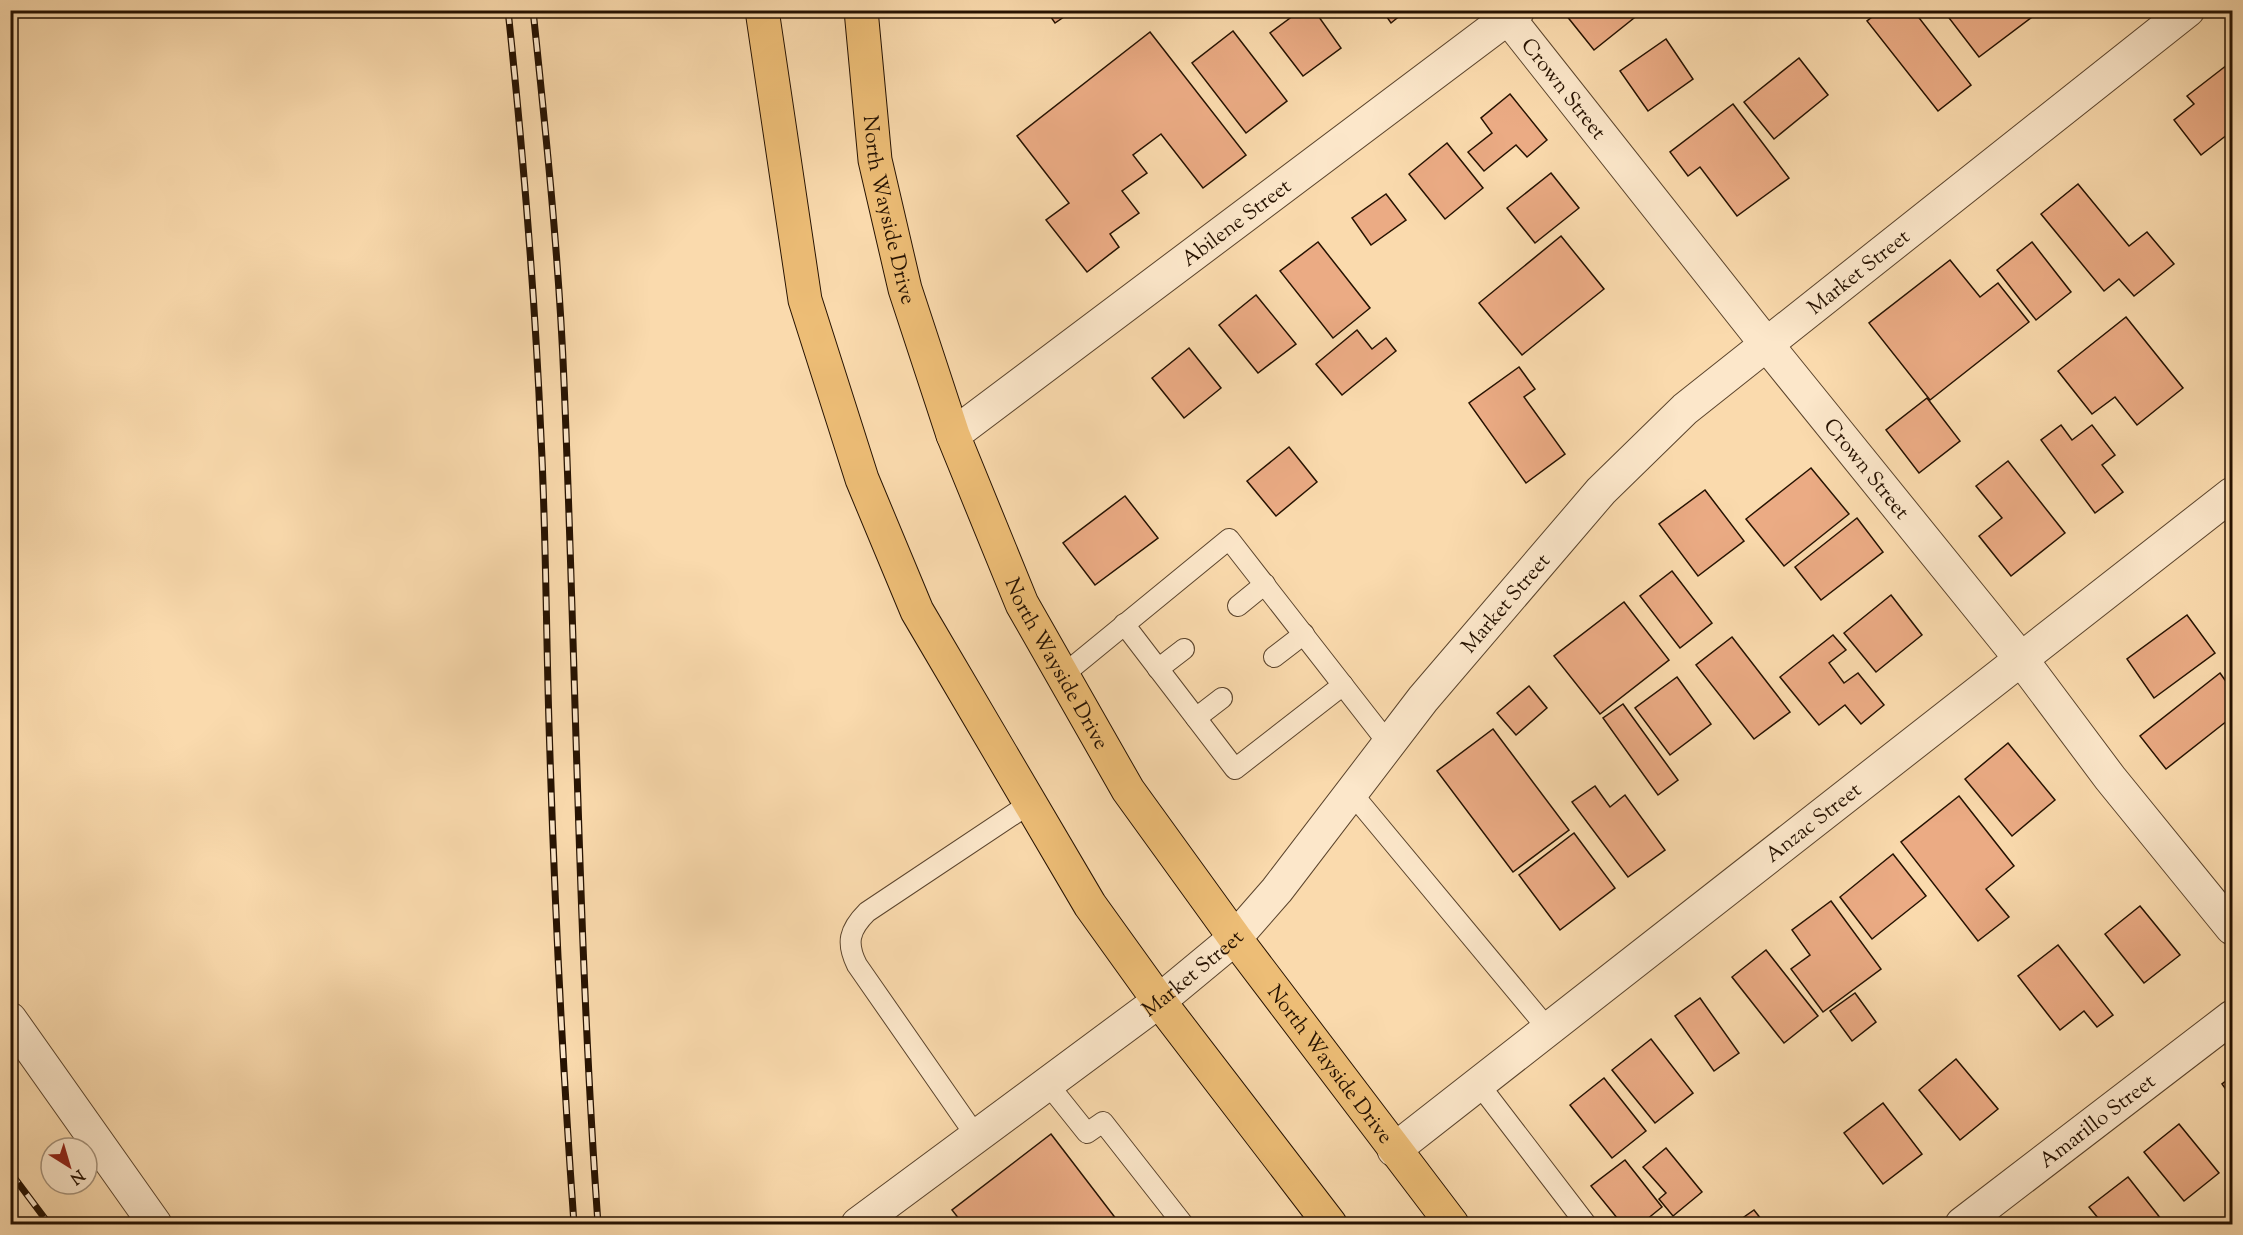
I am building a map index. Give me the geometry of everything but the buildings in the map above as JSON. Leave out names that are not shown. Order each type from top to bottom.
[{"type":"main road","points":[[762,10],[805,300],[862,479],[917,611],[1090,905],[1159,1001],[1330,1224]]},
{"type":"main road","name":"North Wayside Drive","points":[[861,10],[875,160],[905,289],[953,435],[1022,604],[1128,790],[1235,938],[1452,1224]]},
{"type":"street","name":"Market Street","points":[[868,1222],[976,1136],[1159,1001],[1235,938],[1276,890],[1423,699],[1601,491],[1686,409],[2188,10]]},
{"type":"street","name":"Abilene Street","points":[[953,435],[1510,13]]},
{"type":"street","name":"Crown Street","points":[[1510,13],[1767,345],[2021,659],[2110,778],[2232,928]]},
{"type":"street","name":"Anzac Street","points":[[1394,1150],[2232,494]]},
{"type":"street","name":"Amarillo Street","points":[[1962,1224],[2232,1017]]},
{"type":"street","points":[[10,1019],[155,1224]]},
{"type":"lane","points":[[1063,675],[1229,538],[1388,743]]},
{"type":"lane","points":[[1239,606],[1265,584]]},
{"type":"lane","points":[[1124,624],[1235,769],[1343,685]]},
{"type":"lane","points":[[1274,657],[1304,634]]},
{"type":"lane","points":[[1158,669],[1184,649]]},
{"type":"lane","points":[[1196,718],[1222,698]]},
{"type":"lane","points":[[1350,791],[1548,1029]]},
{"type":"lane","points":[[976,1136],[857,965],[849,940],[856,925],[867,912],[1029,804]]},
{"type":"lane","points":[[1047,1083],[1087,1133],[1103,1122],[1183,1224]]},
{"type":"lane","points":[[1478,1083],[1586,1224]]},
{"type":"railway","points":[[508,10],[528,223],[538,383],[556,912],[574,1224]]},
{"type":"railway","points":[[533,10],[552,196],[562,336],[586,1014],[598,1224]]},
{"type":"railway","points":[[10,1172],[49,1224]]}]
